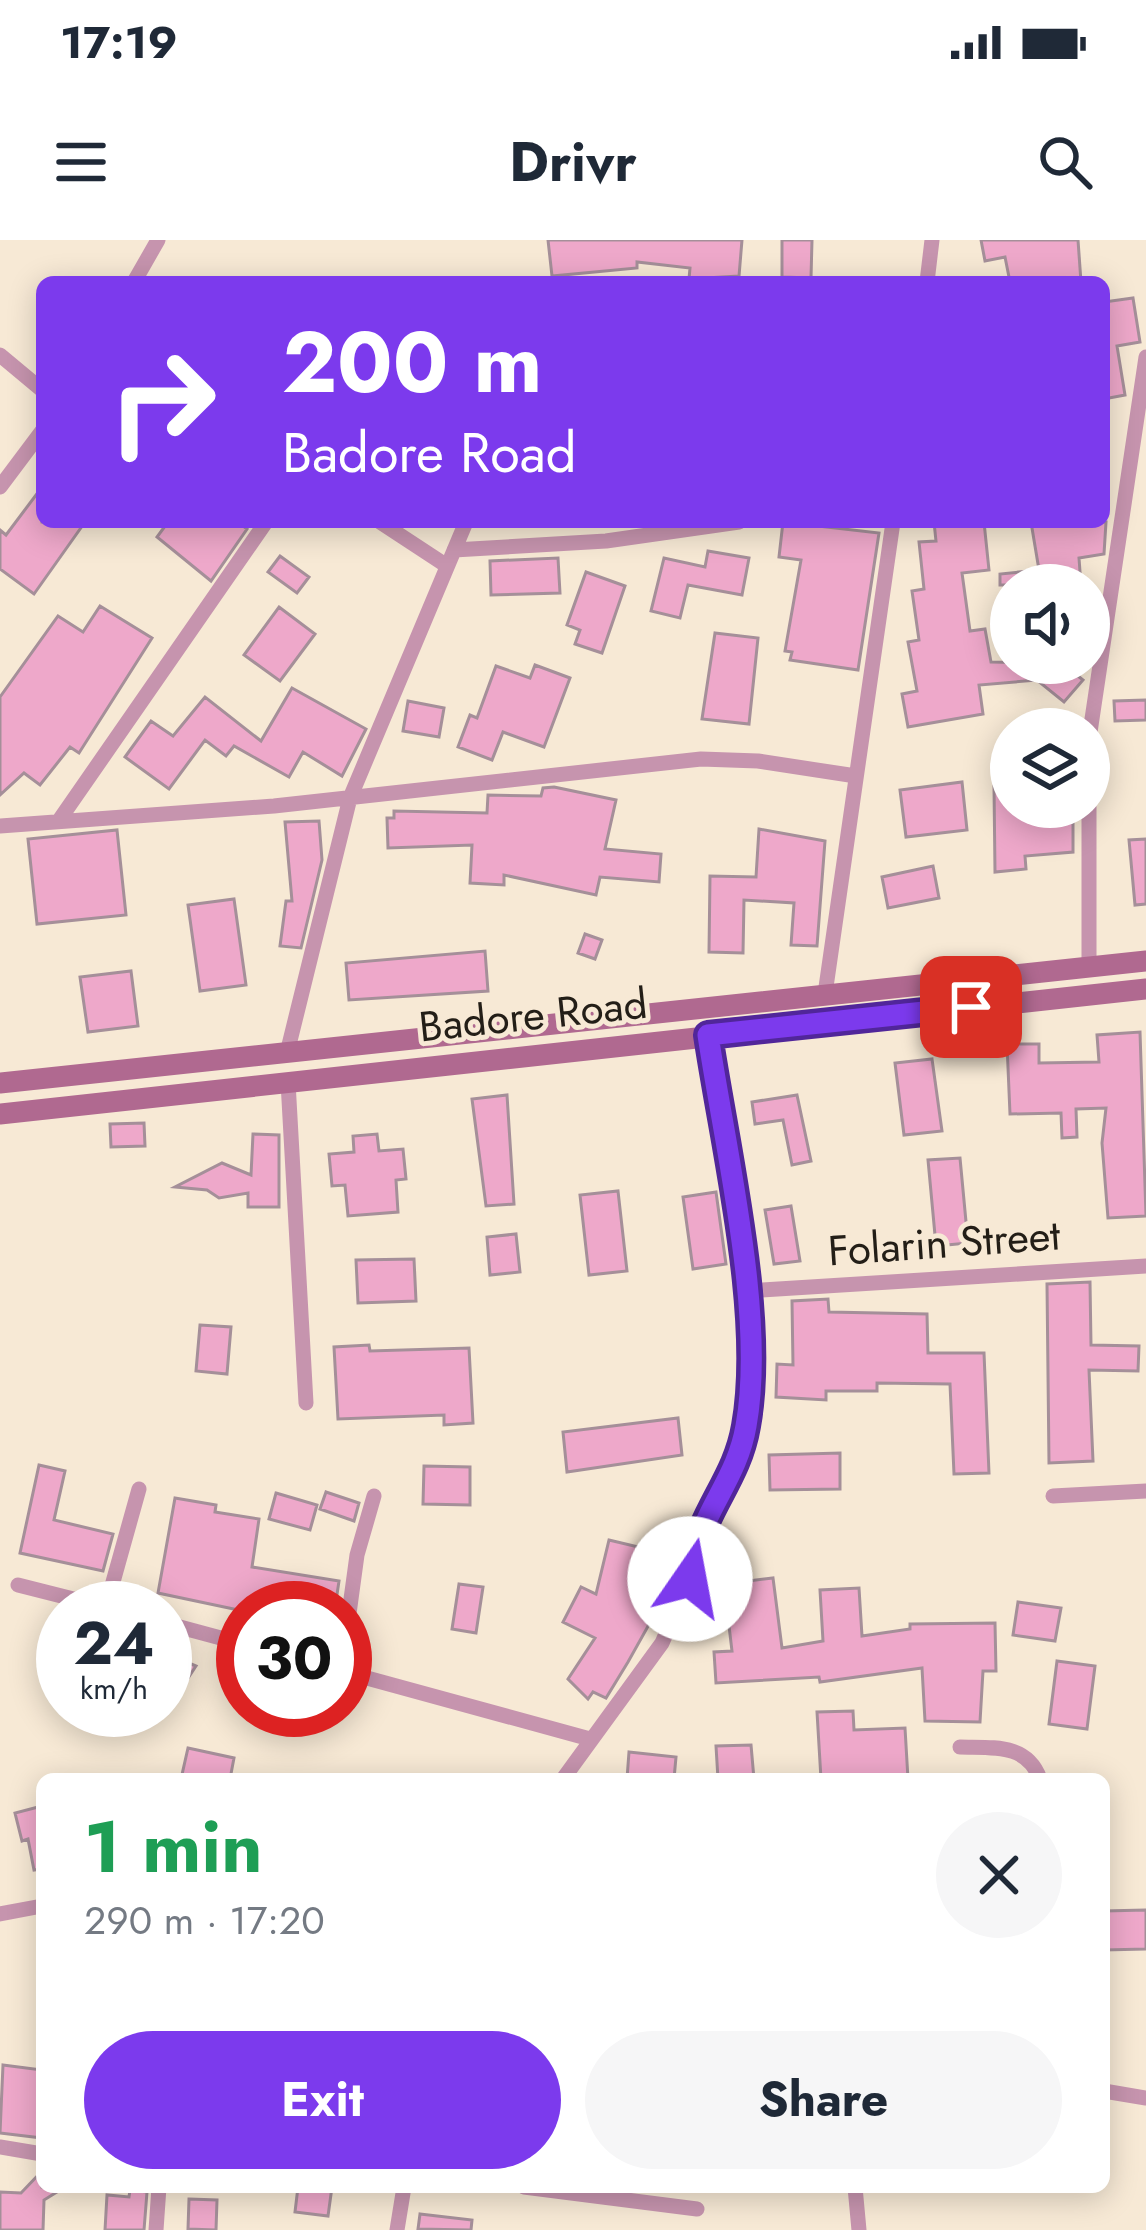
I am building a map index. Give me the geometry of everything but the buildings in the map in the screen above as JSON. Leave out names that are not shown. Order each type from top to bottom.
[{"type":"main road","name":"Badore Road","points":[[0,1083],[1146,961]]},
{"type":"main road","name":"Badore Road","points":[[0,1114],[1146,989]]},
{"type":"main road","points":[[133,1069],[135,1099]]},
{"type":"street","points":[[137,276],[158,240]]},
{"type":"street","points":[[928,276],[932,240]]},
{"type":"street","points":[[0,355],[36,385]]},
{"type":"street","points":[[1094,708],[1146,358]]},
{"type":"street","points":[[0,488],[36,439]]},
{"type":"street","points":[[60,819],[262,528]]},
{"type":"street","points":[[392,528],[450,558],[699,528]]},
{"type":"street","points":[[287,1052],[350,798],[463,528]]},
{"type":"street","points":[[825,994],[891,528]]},
{"type":"street","points":[[0,826],[350,798],[701,759],[758,761],[856,776]]},
{"type":"street","points":[[1089,828],[1089,966]]},
{"type":"street","points":[[566,1773],[662,1643],[690,1579],[693,1545],[708,1508],[735,1465],[746,1430],[754,1345],[708,1035]]},
{"type":"street","points":[[288,1082],[306,1403]]},
{"type":"street","name":"Folarin Street","points":[[746,1291],[1146,1266]]},
{"type":"street","points":[[115,1581],[139,1489]]},
{"type":"street","points":[[1053,1496],[1146,1492]]},
{"type":"street","points":[[353,1581],[374,1496]]},
{"type":"street","points":[[18,1585],[36,1590]]},
{"type":"street","points":[[372,1679],[590,1739]]},
{"type":"street","points":[[960,1747],[1011,1749],[1034,1762],[1038,1773]]},
{"type":"street","points":[[0,1914],[36,1907]]},
{"type":"street","points":[[1110,2092],[1146,2098]]},
{"type":"street","points":[[0,2147],[36,2153]]},
{"type":"street","points":[[157,2230],[159,2193]]},
{"type":"street","points":[[397,2230],[403,2193]]},
{"type":"street","points":[[571,2193],[697,2209]]},
{"type":"street","points":[[856,2193],[859,2230]]},
{"type":"route","points":[[690,1579],[693,1545],[708,1508],[735,1465],[746,1430],[754,1345],[708,1035],[971,1007]]}]
